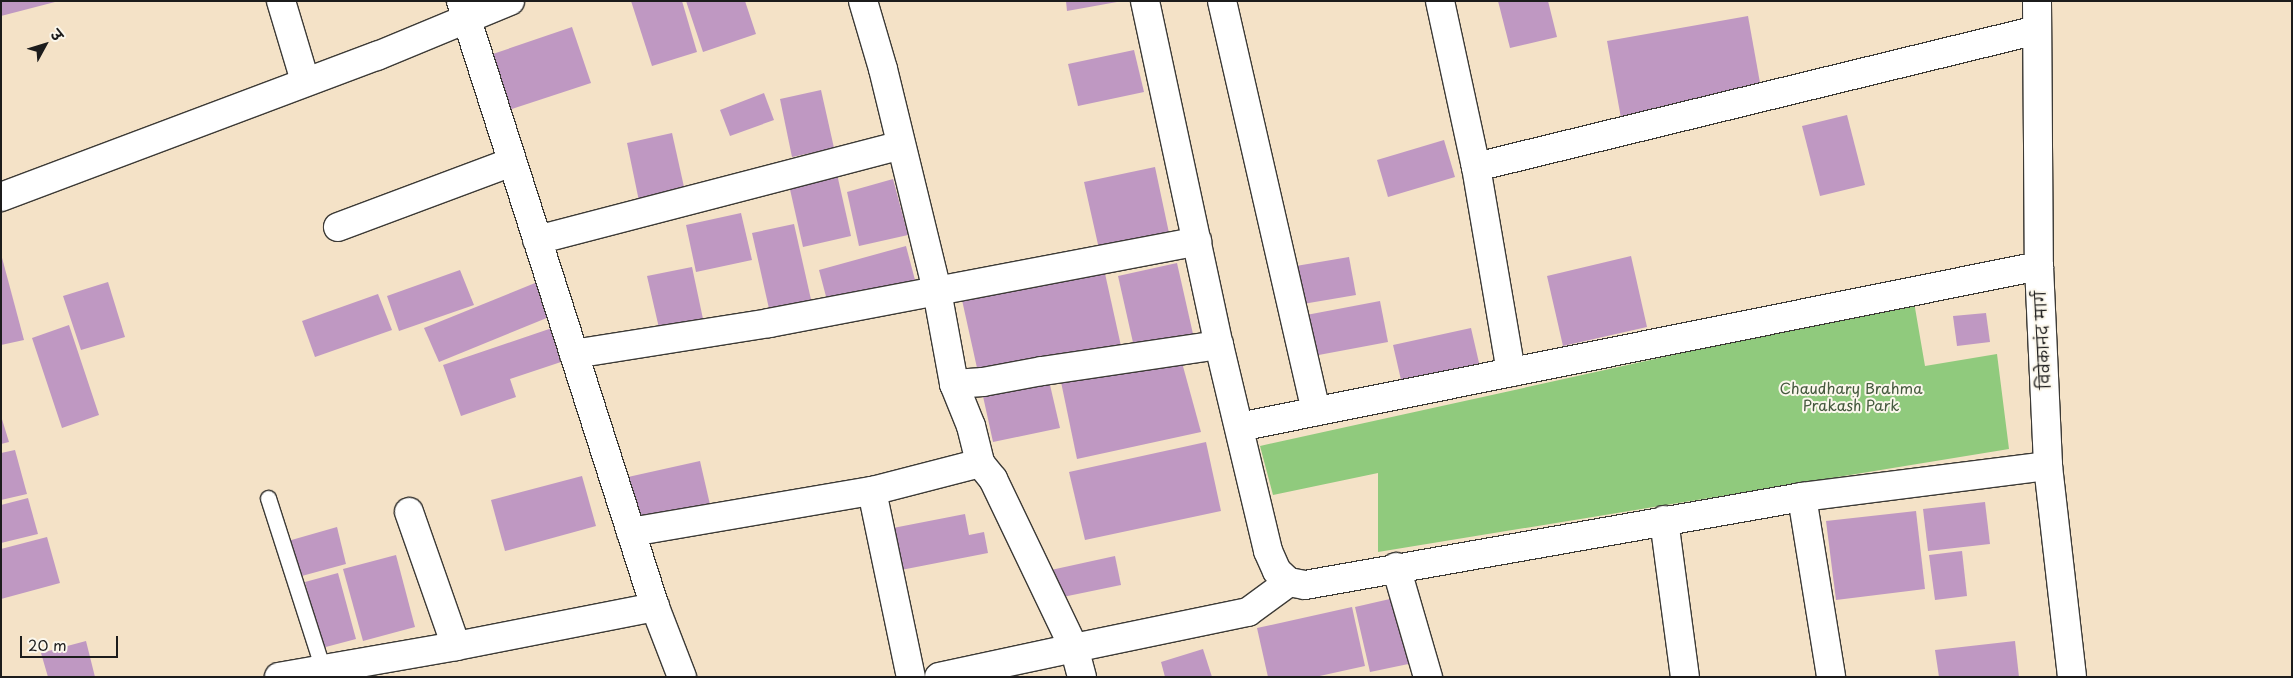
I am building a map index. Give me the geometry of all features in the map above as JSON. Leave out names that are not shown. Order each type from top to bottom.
[{"type":"street","points":[[282,1],[305,82]]},
{"type":"street","points":[[1,197],[377,56],[463,10],[510,1]]},
{"type":"street","points":[[862,1],[883,69],[937,291],[954,384],[971,426],[980,463],[993,479],[1074,648],[1082,677]]},
{"type":"street","points":[[1145,1],[1219,345],[1268,551],[1277,571],[1289,582],[1305,585],[1396,567],[1802,497],[2048,466]]},
{"type":"street","points":[[1222,1],[1316,411]]},
{"type":"street","points":[[1440,1],[1476,167],[1511,372]]},
{"type":"street","name":"विवेकानंद मार्ग","points":[[2037,1],[2039,266],[2048,466],[2072,677]]},
{"type":"street","points":[[463,10],[655,607],[682,677]]},
{"type":"street","points":[[1476,167],[2037,30]]},
{"type":"street","points":[[537,240],[901,145]]},
{"type":"street","points":[[338,227],[512,162]]},
{"type":"street","points":[[574,354],[769,323],[1197,241]]},
{"type":"street","points":[[1239,427],[2039,266]]},
{"type":"street","points":[[954,384],[983,382],[1042,371],[1219,345]]},
{"type":"street","points":[[631,532],[872,491],[980,463]]},
{"type":"street","points":[[872,491],[911,677]]},
{"type":"street","points":[[1802,497],[1831,677]]},
{"type":"street","points":[[409,512],[456,646]]},
{"type":"street","points":[[1664,520],[1685,677]]},
{"type":"street","points":[[1396,567],[1428,677]]},
{"type":"street","points":[[939,677],[1019,668],[1074,648],[1248,612],[1289,582]]},
{"type":"street","points":[[278,677],[456,646],[655,607]]},
{"type":"lane","points":[[268,498],[323,669]]},
{"type":"green space","name":"Chaudhary Brahma Prakash Park","points":[[1914,302],[1925,366],[1997,354],[2009,449],[1378,552],[1378,473],[1273,495],[1260,446]]},
{"type":"building","points":[[1,1],[55,1],[55,2],[1,16]]},
{"type":"building","points":[[631,1],[682,1],[697,52],[652,66]]},
{"type":"building","points":[[686,1],[745,1],[756,34],[703,52]]},
{"type":"building","points":[[1066,1],[1117,1],[1117,2],[1067,11]]},
{"type":"building","points":[[1498,1],[1548,1],[1557,37],[1510,48]]},
{"type":"building","points":[[1748,16],[1762,94],[1621,118],[1607,41]]},
{"type":"building","points":[[572,27],[591,83],[506,111],[487,56]]},
{"type":"building","points":[[1134,50],[1144,92],[1078,106],[1068,64]]},
{"type":"building","points":[[821,90],[834,148],[792,157],[780,99]]},
{"type":"building","points":[[764,93],[774,120],[730,136],[720,110]]},
{"type":"building","points":[[1847,115],[1865,185],[1820,196],[1802,126]]},
{"type":"building","points":[[672,133],[686,196],[640,206],[627,143]]},
{"type":"building","points":[[1444,140],[1455,177],[1388,197],[1377,160]]},
{"type":"building","points":[[1155,167],[1169,233],[1099,249],[1084,182]]},
{"type":"building","points":[[837,174],[851,236],[803,247],[789,185]]},
{"type":"building","points":[[893,179],[908,235],[859,246],[847,192]]},
{"type":"building","points":[[741,213],[752,260],[696,272],[686,225]]},
{"type":"building","points":[[794,224],[812,304],[770,313],[752,233]]},
{"type":"building","points":[[906,246],[915,280],[828,304],[819,270]]},
{"type":"building","points":[[1,254],[24,340],[1,345]]},
{"type":"building","points":[[1631,256],[1647,327],[1563,346],[1547,276]]},
{"type":"building","points":[[1349,257],[1356,295],[1297,305],[1290,267]]},
{"type":"building","points":[[1177,263],[1193,334],[1134,347],[1118,276]]},
{"type":"building","points":[[692,267],[703,319],[659,328],[647,276]]},
{"type":"building","points":[[1104,269],[1121,346],[979,377],[962,300]]},
{"type":"building","points":[[460,270],[474,305],[399,331],[387,296]]},
{"type":"building","points":[[540,281],[554,315],[439,362],[424,328]]},
{"type":"building","points":[[108,282],[125,337],[81,350],[63,296]]},
{"type":"building","points":[[378,294],[392,330],[315,357],[302,321]]},
{"type":"building","points":[[1380,301],[1388,342],[1308,357],[1301,316]]},
{"type":"building","points":[[1986,313],[1990,342],[1957,346],[1953,316]]},
{"type":"building","points":[[69,325],[99,415],[62,428],[32,338]]},
{"type":"building","points":[[555,327],[567,360],[510,379],[516,397],[461,416],[443,365]]},
{"type":"building","points":[[1471,328],[1482,376],[1404,393],[1393,345]]},
{"type":"building","points":[[1181,359],[1201,432],[1077,459],[1060,377]]},
{"type":"building","points":[[1047,372],[1060,428],[993,442],[981,387]]},
{"type":"building","points":[[1,416],[9,442],[1,444]]},
{"type":"building","points":[[1206,442],[1221,511],[1085,540],[1069,472]]},
{"type":"building","points":[[15,450],[27,494],[1,500],[1,453]]},
{"type":"building","points":[[700,461],[711,509],[639,525],[628,477]]},
{"type":"building","points":[[582,476],[596,526],[505,551],[491,500]]},
{"type":"building","points":[[28,498],[38,534],[1,543],[1,505]]},
{"type":"building","points":[[1985,502],[1990,544],[1928,551],[1923,509]]},
{"type":"building","points":[[1916,511],[1925,589],[1836,600],[1826,521]]},
{"type":"building","points":[[965,514],[969,535],[984,532],[988,553],[901,570],[893,528]]},
{"type":"building","points":[[337,527],[346,564],[298,577],[288,541]]},
{"type":"building","points":[[47,537],[60,583],[1,599],[1,549]]},
{"type":"building","points":[[1962,551],[1967,596],[1935,600],[1929,555]]},
{"type":"building","points":[[396,555],[415,627],[363,641],[343,569]]},
{"type":"building","points":[[1115,556],[1121,585],[1058,598],[1051,570]]},
{"type":"building","points":[[338,573],[356,639],[322,648],[305,582]]},
{"type":"building","points":[[1403,596],[1418,662],[1370,672],[1355,607]]},
{"type":"building","points":[[1352,607],[1365,666],[1315,677],[1268,677],[1257,628]]},
{"type":"building","points":[[86,641],[95,677],[48,677],[41,653]]},
{"type":"building","points":[[2015,641],[2019,677],[1939,677],[1935,650]]},
{"type":"building","points":[[1203,649],[1212,677],[1165,677],[1161,662]]}]
